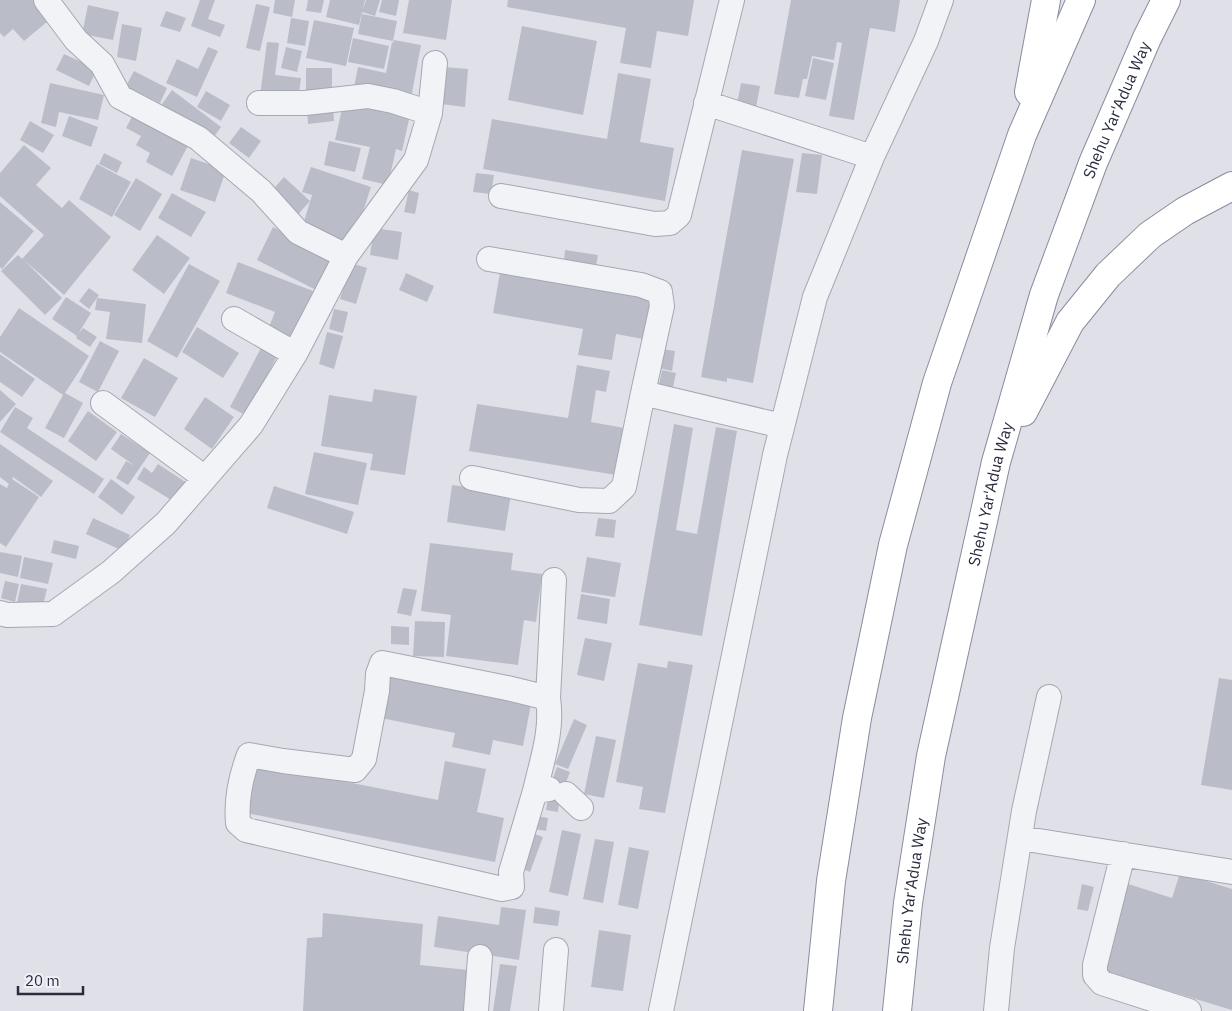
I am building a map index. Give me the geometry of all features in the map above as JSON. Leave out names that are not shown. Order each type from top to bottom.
[{"type":"highway","points":[[1022,135],[1046,0]]},
{"type":"highway","points":[[818,1011],[832,881],[857,718],[893,545],[937,383],[1022,135],[1081,0]]},
{"type":"highway","name":"Shehu Yar'Adua Way","points":[[897,1011],[908,903],[931,756],[996,462],[1044,295],[1093,163],[1166,0]]},
{"type":"highway","points":[[996,462],[1070,322],[1108,275],[1150,235],[1184,211],[1232,186]]},
{"type":"street","points":[[46,0],[76,40],[102,64],[120,97],[198,138],[260,192],[298,232],[346,256]]},
{"type":"street","points":[[501,196],[656,224],[670,223],[679,215],[732,0]]},
{"type":"street","points":[[662,1011],[686,884],[782,426],[815,297],[872,157],[926,41],[941,0]]},
{"type":"street","points":[[0,613],[7,615],[54,614],[111,572],[166,523],[251,425],[295,354],[346,256],[416,160],[430,113],[435,63]]},
{"type":"street","points":[[259,102],[305,103],[368,96],[393,101],[430,113]]},
{"type":"street","points":[[706,103],[872,157]]},
{"type":"street","points":[[472,478],[579,500],[609,501],[624,487],[662,306],[660,292],[641,286],[489,259]]},
{"type":"street","points":[[234,319],[295,354]]},
{"type":"street","points":[[643,393],[782,426]]},
{"type":"street","points":[[103,403],[205,478]]},
{"type":"street","points":[[548,698],[382,663],[378,674],[377,691],[364,759],[355,770],[249,755],[243,770],[236,809],[238,823],[246,830],[502,890],[512,887],[510,872],[558,796],[549,733],[550,712],[548,698],[554,580]]},
{"type":"street","points":[[996,1011],[1002,948],[1020,838],[1049,697]]},
{"type":"street","points":[[1020,838],[1232,872]]},
{"type":"street","points":[[1123,854],[1095,965],[1095,975],[1102,983],[1188,1011]]},
{"type":"street","points":[[551,1011],[556,950]]},
{"type":"street","points":[[476,1011],[480,957]]},
{"type":"building","points":[[0,0],[38,0],[53,17],[24,41],[13,29],[4,37],[0,33]]},
{"type":"building","points":[[200,0],[215,0],[208,19],[225,25],[220,37],[191,26]]},
{"type":"building","points":[[275,0],[295,0],[292,17],[273,13]]},
{"type":"building","points":[[308,0],[324,0],[321,13],[306,11]]},
{"type":"building","points":[[330,0],[365,0],[359,25],[326,17]]},
{"type":"building","points":[[366,0],[380,0],[375,16],[362,12]]},
{"type":"building","points":[[382,0],[399,0],[396,16],[379,12]]},
{"type":"building","points":[[409,0],[452,0],[446,40],[403,33]]},
{"type":"building","points":[[508,0],[694,0],[688,36],[657,31],[651,68],[620,63],[626,28],[507,7]]},
{"type":"building","points":[[791,0],[900,0],[895,32],[870,28],[854,120],[829,116],[842,43],[837,42],[834,60],[812,56],[807,79],[803,79],[799,98],[774,94]]},
{"type":"building","points":[[256,4],[270,7],[260,51],[246,48]]},
{"type":"building","points":[[88,5],[119,12],[113,40],[82,34]]},
{"type":"building","points":[[166,11],[186,18],[180,32],[160,26]]},
{"type":"building","points":[[362,14],[397,21],[393,41],[358,34]]},
{"type":"building","points":[[291,18],[309,21],[305,46],[287,43]]},
{"type":"building","points":[[314,20],[354,28],[346,66],[306,58]]},
{"type":"building","points":[[122,24],[142,28],[136,61],[117,57]]},
{"type":"building","points":[[522,26],[597,41],[583,115],[508,100]]},
{"type":"building","points":[[353,38],[389,46],[384,69],[348,62]]},
{"type":"building","points":[[394,40],[421,45],[411,98],[354,87],[358,67],[386,73]]},
{"type":"building","points":[[267,42],[279,43],[275,75],[301,78],[298,100],[260,96]]},
{"type":"building","points":[[208,47],[218,51],[197,97],[166,83],[177,59],[198,69]]},
{"type":"building","points":[[286,47],[302,51],[297,72],[281,68]]},
{"type":"building","points":[[64,54],[97,69],[89,86],[56,70]]},
{"type":"building","points":[[813,58],[834,63],[826,100],[805,96]]},
{"type":"building","points":[[444,67],[468,69],[465,107],[441,104]]},
{"type":"building","points":[[306,68],[332,68],[332,97],[306,97]]},
{"type":"building","points":[[134,71],[167,88],[160,103],[126,86]]},
{"type":"building","points":[[618,73],[651,79],[640,142],[674,148],[665,201],[483,169],[492,119],[607,139]]},
{"type":"building","points":[[50,83],[104,95],[98,120],[59,112],[56,127],[41,123]]},
{"type":"building","points":[[741,83],[760,86],[755,113],[736,110]]},
{"type":"building","points":[[172,90],[221,127],[211,141],[162,104]]},
{"type":"building","points":[[206,91],[230,105],[221,121],[197,107]]},
{"type":"building","points":[[344,100],[410,115],[402,151],[396,149],[388,185],[362,179],[370,147],[335,140]]},
{"type":"building","points":[[333,106],[334,121],[308,124],[307,108]]},
{"type":"building","points":[[134,113],[190,142],[172,176],[146,162],[150,153],[136,145],[141,136],[126,128]]},
{"type":"building","points":[[69,116],[98,127],[91,147],[62,136]]},
{"type":"building","points":[[30,121],[54,135],[43,153],[20,140]]},
{"type":"building","points":[[241,127],[261,141],[249,158],[229,143]]},
{"type":"building","points":[[329,141],[361,148],[355,172],[324,165]]},
{"type":"building","points":[[24,145],[51,168],[36,185],[62,208],[69,200],[111,237],[64,295],[24,260],[62,298],[45,315],[1,271],[18,255],[22,259],[44,235],[0,196],[0,173]]},
{"type":"building","points":[[742,150],[794,159],[753,383],[727,378],[727,382],[701,377]]},
{"type":"building","points":[[104,153],[122,162],[117,173],[99,164]]},
{"type":"building","points":[[802,153],[822,155],[817,194],[796,192]]},
{"type":"building","points":[[191,158],[226,170],[215,202],[180,190]]},
{"type":"building","points":[[97,164],[131,182],[112,217],[79,199]]},
{"type":"building","points":[[311,167],[371,187],[352,245],[302,228],[312,195],[302,192]]},
{"type":"building","points":[[476,173],[494,175],[491,194],[473,192]]},
{"type":"building","points":[[284,177],[310,201],[295,218],[269,194]]},
{"type":"building","points":[[136,178],[162,194],[140,231],[114,215]]},
{"type":"building","points":[[409,190],[419,193],[415,214],[404,212]]},
{"type":"building","points":[[172,193],[206,212],[191,237],[158,218]]},
{"type":"building","points":[[0,202],[34,231],[2,269],[0,267]]},
{"type":"building","points":[[273,227],[333,257],[316,290],[257,260]]},
{"type":"building","points":[[374,228],[402,232],[398,260],[370,255]]},
{"type":"building","points":[[157,235],[190,258],[164,294],[132,270]]},
{"type":"building","points":[[565,250],[598,255],[596,266],[564,262]]},
{"type":"building","points":[[238,262],[313,291],[293,342],[267,332],[275,312],[226,293]]},
{"type":"building","points":[[351,263],[367,268],[356,304],[340,299]]},
{"type":"building","points":[[189,264],[220,281],[177,358],[147,341]]},
{"type":"building","points":[[501,267],[656,294],[648,340],[616,334],[612,360],[578,355],[583,329],[493,313]]},
{"type":"building","points":[[406,273],[434,286],[427,302],[399,290]]},
{"type":"building","points":[[89,288],[99,295],[89,309],[79,301]]},
{"type":"building","points":[[66,297],[91,313],[78,334],[83,328],[97,337],[90,347],[52,319]]},
{"type":"building","points":[[97,298],[146,304],[142,343],[106,339],[110,312],[95,310]]},
{"type":"building","points":[[19,308],[89,356],[65,393],[83,403],[64,438],[45,428],[63,395],[0,352],[0,337]]},
{"type":"building","points":[[334,309],[348,312],[343,333],[329,329]]},
{"type":"building","points":[[197,327],[239,353],[223,378],[182,352]]},
{"type":"building","points":[[327,332],[343,336],[334,369],[319,364]]},
{"type":"building","points":[[100,341],[119,351],[98,392],[79,382]]},
{"type":"building","points":[[262,346],[278,354],[247,416],[230,407]]},
{"type":"building","points":[[662,349],[675,351],[672,371],[659,368]]},
{"type":"building","points":[[0,354],[35,379],[22,397],[0,382]]},
{"type":"building","points":[[144,358],[178,378],[155,417],[121,398]]},
{"type":"building","points":[[577,365],[610,371],[606,392],[596,390],[591,422],[630,429],[622,476],[469,451],[477,404],[568,418]]},
{"type":"building","points":[[662,370],[676,373],[671,397],[657,395]]},
{"type":"building","points":[[374,389],[417,396],[405,475],[370,470],[373,454],[321,446],[329,395],[372,402]]},
{"type":"building","points":[[0,390],[16,404],[0,422]]},
{"type":"building","points":[[205,397],[234,417],[212,449],[184,429]]},
{"type":"building","points":[[15,407],[33,418],[27,428],[104,479],[94,494],[0,432]]},
{"type":"building","points":[[88,411],[117,432],[96,461],[68,441]]},
{"type":"building","points":[[674,424],[693,428],[676,530],[697,534],[716,427],[737,431],[702,636],[639,625]]},
{"type":"building","points":[[121,434],[150,453],[128,485],[116,478],[126,461],[135,466],[111,449]]},
{"type":"building","points":[[0,444],[53,481],[41,497],[13,477],[12,479],[39,497],[6,547],[0,543],[0,484],[7,488],[9,484],[0,477]]},
{"type":"building","points":[[314,452],[367,463],[358,505],[305,494]]},
{"type":"building","points":[[158,464],[193,487],[181,506],[137,479],[144,467],[152,473]]},
{"type":"building","points":[[111,479],[135,497],[122,515],[98,497]]},
{"type":"building","points":[[452,485],[511,494],[505,531],[447,522]]},
{"type":"building","points":[[274,486],[354,512],[347,534],[267,508]]},
{"type":"building","points":[[93,518],[130,535],[123,551],[86,534]]},
{"type":"building","points":[[598,518],[616,520],[614,538],[595,536]]},
{"type":"building","points":[[54,540],[79,546],[76,559],[51,553]]},
{"type":"building","points":[[430,543],[513,553],[511,570],[542,574],[536,622],[524,620],[518,665],[446,656],[451,615],[421,611]]},
{"type":"building","points":[[0,552],[22,556],[18,577],[0,573]]},
{"type":"building","points":[[24,557],[53,563],[48,584],[20,578]]},
{"type":"building","points":[[587,557],[621,563],[615,597],[581,592]]},
{"type":"building","points":[[5,581],[19,584],[15,602],[1,598]]},
{"type":"building","points":[[21,584],[47,589],[41,613],[16,608]]},
{"type":"building","points":[[403,588],[417,590],[411,616],[397,613]]},
{"type":"building","points":[[581,594],[610,599],[607,624],[577,619]]},
{"type":"building","points":[[415,621],[445,622],[444,657],[413,656]]},
{"type":"building","points":[[391,626],[409,627],[409,645],[391,644]]},
{"type":"building","points":[[585,638],[612,643],[604,681],[577,675]]},
{"type":"building","points":[[668,661],[693,665],[665,813],[639,809],[643,787],[616,782],[638,663],[667,668]]},
{"type":"building","points":[[385,669],[532,699],[523,746],[493,740],[490,755],[452,747],[455,733],[376,717]]},
{"type":"building","points":[[1219,678],[1232,680],[1232,790],[1201,785]]},
{"type":"building","points":[[574,719],[587,725],[568,769],[555,764]]},
{"type":"building","points":[[596,736],[616,740],[604,798],[584,794]]},
{"type":"building","points":[[445,761],[486,769],[477,812],[504,818],[495,862],[241,812],[251,763],[438,800]]},
{"type":"building","points":[[557,767],[570,772],[563,790],[550,786]]},
{"type":"building","points":[[549,793],[560,795],[558,812],[546,810]]},
{"type":"building","points":[[536,816],[548,818],[546,831],[534,829]]},
{"type":"building","points":[[562,830],[581,834],[568,896],[549,892]]},
{"type":"building","points":[[530,832],[543,837],[530,872],[516,866]]},
{"type":"building","points":[[595,839],[614,842],[603,903],[583,899]]},
{"type":"building","points":[[629,847],[649,851],[638,909],[618,905]]},
{"type":"building","points":[[1180,873],[1232,889],[1232,1010],[1099,970],[1122,882],[1172,898]]},
{"type":"building","points":[[1082,884],[1094,887],[1088,911],[1077,909]]},
{"type":"building","points":[[501,907],[526,910],[519,960],[434,947],[438,916],[499,925]]},
{"type":"building","points":[[535,907],[560,911],[558,926],[533,923]]},
{"type":"building","points":[[323,913],[423,924],[420,965],[468,970],[464,1011],[303,1011],[307,938],[322,937]]},
{"type":"building","points":[[599,930],[631,935],[623,991],[591,987]]},
{"type":"building","points":[[500,964],[517,966],[510,1011],[493,1011]]}]
